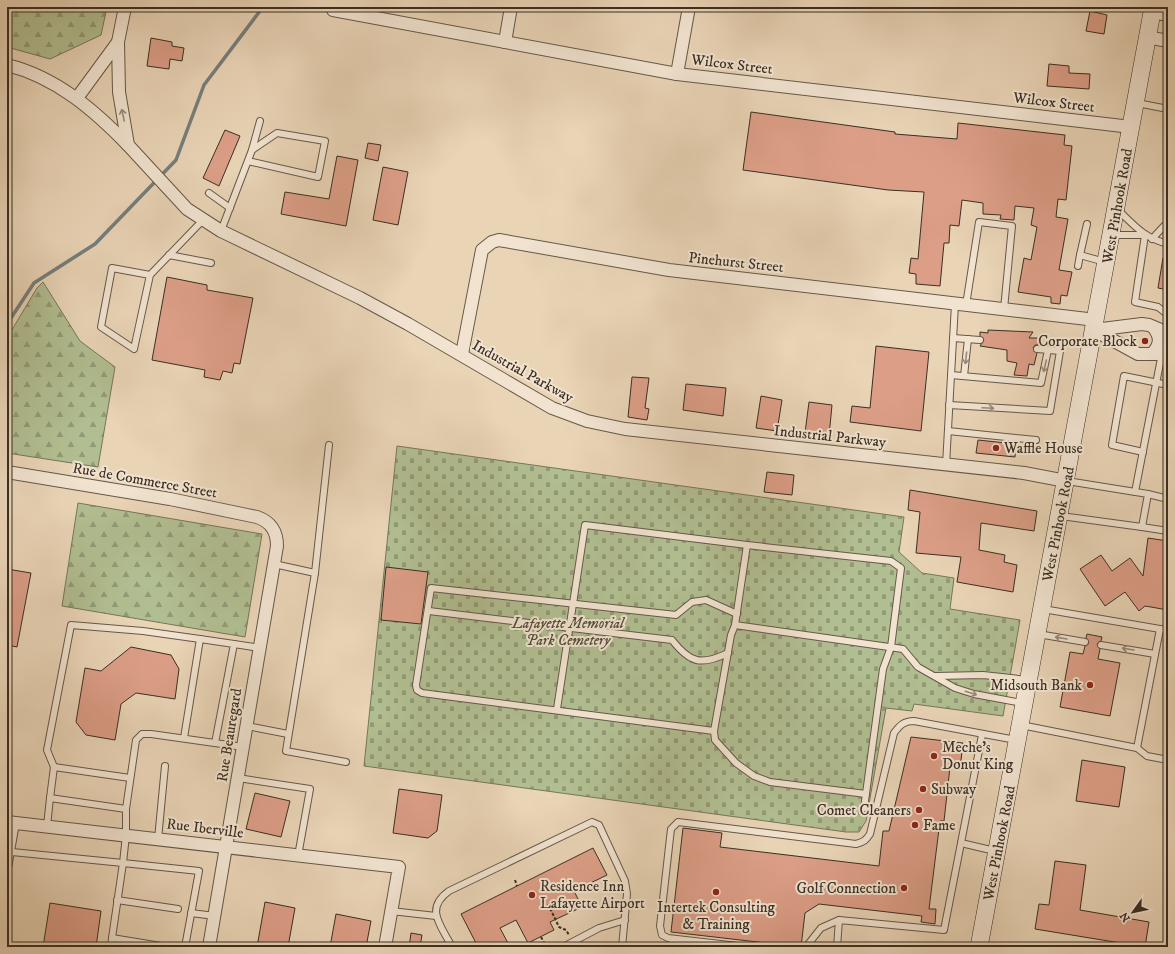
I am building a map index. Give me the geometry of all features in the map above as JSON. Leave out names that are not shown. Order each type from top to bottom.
[{"type":"main road","name":"West Pinhook Road","points":[[979,947],[1112,235],[1135,103],[1148,37],[1158,11]]},
{"type":"street","points":[[125,7],[118,42],[119,92],[131,149]]},
{"type":"street","points":[[505,42],[511,7]]},
{"type":"street","points":[[677,74],[689,7]]},
{"type":"street","name":"Wilcox Street","points":[[333,10],[677,74],[1131,127]]},
{"type":"street","points":[[1148,37],[1168,41]]},
{"type":"street","points":[[77,98],[118,42]]},
{"type":"street","name":"Industrial Parkway","points":[[7,65],[32,74],[77,98],[131,149],[182,204],[203,220],[221,231],[360,298],[462,354],[552,408],[599,424],[625,429],[1024,473],[1066,481]]},
{"type":"street","name":"Pinehurst Street","points":[[462,354],[482,250],[492,242],[499,240],[669,270],[1004,309],[1095,325]]},
{"type":"street","points":[[1095,325],[1142,324],[1168,333]]},
{"type":"street","points":[[1095,325],[1138,354],[1161,354],[1159,335],[1153,327]]},
{"type":"street","name":"Rue de Commerce Street","points":[[7,472],[170,499],[257,517],[269,523],[273,528]]},
{"type":"street","name":"Rue Beauregard","points":[[209,947],[274,564],[277,539],[273,528]]},
{"type":"street","name":"Rue Iberville","points":[[11,822],[398,867],[391,911]]},
{"type":"street","points":[[385,947],[391,911]]},
{"type":"lane","points":[[1135,103],[1168,109]]},
{"type":"lane","points":[[221,231],[252,150],[260,121]]},
{"type":"lane","points":[[248,161],[318,177],[325,141],[277,133],[252,150]]},
{"type":"lane","points":[[209,193],[230,208]]},
{"type":"lane","points":[[1116,208],[1152,240],[1168,244]]},
{"type":"lane","points":[[150,275],[112,268],[101,327],[134,349],[150,275],[203,220]]},
{"type":"lane","points":[[946,465],[953,338],[979,222],[1012,226],[1004,309]]},
{"type":"lane","points":[[1078,266],[1087,224]]},
{"type":"lane","points":[[1152,240],[1164,226],[1168,227]]},
{"type":"lane","points":[[1112,235],[1145,235]]},
{"type":"lane","points":[[1145,235],[1135,302],[1158,307],[1168,315]]},
{"type":"lane","points":[[169,255],[211,263]]},
{"type":"lane","points":[[1080,255],[1107,262]]},
{"type":"lane","points":[[953,338],[980,340]]},
{"type":"lane","points":[[964,376],[968,339]]},
{"type":"lane","points":[[949,405],[1050,411],[1060,351],[1037,349]]},
{"type":"lane","points":[[951,375],[1041,383],[1048,350]]},
{"type":"lane","points":[[1135,492],[1157,382],[1161,354]]},
{"type":"lane","points":[[1143,452],[1112,445],[1124,376],[1168,385]]},
{"type":"lane","points":[[948,431],[1036,440]]},
{"type":"lane","points":[[329,445],[315,573],[286,751],[346,762]]},
{"type":"lane","points":[[1066,481],[1168,498]]},
{"type":"lane","points":[[1142,527],[1148,494]]},
{"type":"lane","points":[[1059,515],[1168,531]]},
{"type":"lane","points":[[557,709],[584,526],[890,562],[901,568],[891,647],[883,669],[864,808]]},
{"type":"lane","points":[[746,545],[737,614],[728,653],[714,731],[715,740],[736,763],[754,776],[770,782],[866,794]]},
{"type":"lane","points":[[274,564],[315,573]]},
{"type":"lane","points":[[714,731],[557,709],[422,693],[417,690],[416,684],[429,611],[431,588],[676,615],[692,602],[706,600],[737,614]]},
{"type":"lane","points":[[1042,609],[1168,630]]},
{"type":"lane","points":[[429,611],[672,640],[683,654],[696,661],[714,660],[728,653]]},
{"type":"lane","points":[[47,826],[54,767],[47,750],[71,625],[143,631],[260,648]]},
{"type":"lane","points":[[735,625],[903,649],[918,666],[955,688],[974,694],[1024,703]]},
{"type":"lane","points":[[1137,748],[1160,629]]},
{"type":"lane","points":[[1037,634],[1086,642]]},
{"type":"lane","points":[[184,738],[200,639]]},
{"type":"lane","points":[[216,743],[234,644]]},
{"type":"lane","points":[[1101,645],[1155,654]]},
{"type":"lane","points":[[936,676],[982,674],[1029,680]]},
{"type":"lane","points":[[747,947],[705,945],[673,939],[662,935],[660,931],[671,829],[678,822],[856,844],[861,843],[867,840],[870,834],[894,733],[900,725],[907,721],[914,721],[982,735],[1019,733],[1137,748],[1147,756],[1168,760]]},
{"type":"lane","points":[[247,726],[288,734]]},
{"type":"lane","points":[[111,947],[123,863],[126,836],[126,809],[136,740],[142,734],[151,734],[244,747]]},
{"type":"lane","points":[[806,947],[821,928],[839,920],[944,930],[982,735]]},
{"type":"lane","points":[[158,839],[165,766]]},
{"type":"lane","points":[[54,767],[130,778]]},
{"type":"lane","points":[[238,778],[310,789],[298,856]]},
{"type":"lane","points":[[50,798],[126,809]]},
{"type":"lane","points":[[7,874],[12,852],[11,822]]},
{"type":"lane","points":[[452,947],[436,916],[435,906],[440,897],[449,891],[592,822],[599,826],[625,881],[627,894],[622,947]]},
{"type":"lane","points":[[961,843],[997,852]]},
{"type":"lane","points":[[12,852],[199,871],[185,947]]},
{"type":"lane","points":[[117,900],[178,909]]},
{"type":"lane","points":[[391,911],[436,916]]},
{"type":"lane","points":[[191,913],[215,916]]},
{"type":"lane","points":[[563,947],[599,928],[624,920]]},
{"type":"lane","points":[[837,947],[839,920]]},
{"type":"lane","points":[[112,938],[168,947]]},
{"type":"lane","points":[[671,947],[673,939]]},
{"type":"path","points":[[514,880],[517,886]]},
{"type":"path","points":[[548,904],[559,927],[566,930],[569,934]]},
{"type":"path","points":[[541,937],[546,946]]},
{"type":"green space","points":[[7,7],[107,7],[101,35],[50,59],[7,47]]},
{"type":"green space","points":[[43,282],[80,341],[115,367],[98,467],[7,453],[7,338],[37,288]]},
{"type":"green space","name":"Lafayette Memorial Park Cemetery","points":[[397,446],[904,517],[899,552],[922,573],[954,578],[950,609],[1020,620],[1003,716],[914,704],[912,711],[886,708],[866,821],[859,832],[846,832],[364,766]]},
{"type":"green space","points":[[78,503],[262,534],[245,637],[62,606]]},
{"type":"building","points":[[1090,11],[1107,15],[1104,34],[1086,31]]},
{"type":"building","points":[[151,38],[172,42],[172,46],[184,48],[182,61],[170,59],[169,69],[147,66]]},
{"type":"building","points":[[1049,64],[1069,66],[1069,73],[1090,74],[1089,89],[1047,86]]},
{"type":"building","points":[[751,112],[895,132],[895,134],[957,139],[958,123],[1065,135],[1064,145],[1072,146],[1066,200],[1058,199],[1056,217],[1068,219],[1059,270],[1072,272],[1067,296],[1061,295],[1060,304],[1051,303],[1051,297],[1018,292],[1024,258],[1031,260],[1037,227],[1031,225],[1034,208],[1015,206],[1014,220],[1000,219],[1001,215],[983,214],[983,203],[962,200],[959,226],[950,225],[949,243],[944,243],[940,286],[916,284],[916,274],[909,273],[911,258],[918,259],[924,192],[888,190],[743,170]]},
{"type":"building","points":[[225,130],[240,136],[219,186],[203,178]]},
{"type":"building","points":[[368,143],[381,145],[378,161],[365,158]]},
{"type":"building","points":[[337,156],[358,160],[346,226],[281,214],[285,192],[329,199]]},
{"type":"building","points":[[383,167],[408,172],[398,225],[373,220]]},
{"type":"building","points":[[1163,258],[1168,259],[1168,290],[1158,288]]},
{"type":"building","points":[[167,277],[207,285],[207,290],[253,298],[240,364],[234,363],[232,373],[223,371],[220,380],[204,377],[205,370],[152,360]]},
{"type":"building","points":[[988,330],[1033,332],[1029,338],[1039,338],[1038,345],[1035,345],[1033,348],[1037,353],[1034,365],[1029,364],[1027,376],[1014,375],[1017,363],[1007,361],[1007,350],[980,346],[984,340],[980,336],[980,332],[988,333]]},
{"type":"building","points":[[876,346],[929,352],[921,431],[850,422],[852,406],[870,408]]},
{"type":"building","points":[[632,377],[649,378],[645,408],[649,409],[647,420],[628,417]]},
{"type":"building","points":[[686,384],[726,388],[723,416],[683,410]]},
{"type":"building","points":[[761,396],[782,400],[777,431],[756,428]]},
{"type":"building","points":[[809,402],[832,405],[829,436],[805,433]]},
{"type":"building","name":"Waffle House","points":[[978,440],[1016,444],[1015,457],[976,453]]},
{"type":"building","points":[[767,472],[794,475],[792,495],[764,492]]},
{"type":"building","points":[[910,490],[1037,511],[1034,531],[981,523],[979,550],[1005,555],[1004,562],[1017,565],[1013,592],[957,582],[961,557],[916,553],[920,512],[908,510]]},
{"type":"building","points":[[1148,538],[1168,541],[1168,610],[1145,606],[1139,611],[1125,592],[1105,606],[1080,569],[1101,555],[1112,571],[1130,558],[1143,576]]},
{"type":"building","points":[[386,567],[428,572],[421,624],[381,620]]},
{"type":"building","points":[[7,569],[31,573],[17,647],[7,645]]},
{"type":"building","name":"Midsouth Bank","points":[[1087,634],[1102,637],[1101,641],[1097,644],[1100,649],[1098,659],[1120,663],[1110,716],[1060,707],[1070,652],[1083,654],[1085,646],[1089,643],[1086,638]]},
{"type":"building","points":[[131,647],[171,655],[179,669],[175,699],[136,693],[121,704],[115,740],[86,735],[76,722],[85,668],[101,671]]},
{"type":"building","points":[[911,737],[963,743],[960,769],[950,767],[944,821],[940,821],[929,909],[936,909],[935,924],[921,922],[922,916],[819,904],[805,913],[801,947],[671,932],[683,828],[722,833],[720,847],[879,866],[883,831],[889,831]]},
{"type":"building","points":[[1082,760],[1125,767],[1119,807],[1076,801]]},
{"type":"building","points":[[399,789],[442,795],[437,831],[428,838],[393,833]]},
{"type":"building","points":[[255,793],[290,801],[281,837],[246,829]]},
{"type":"building","name":"Residence Inn Lafayette Airport","points":[[593,848],[607,875],[574,891],[582,907],[550,922],[554,930],[528,943],[516,920],[500,928],[510,947],[478,947],[461,914]]},
{"type":"building","points":[[1055,861],[1086,865],[1080,910],[1149,922],[1145,947],[1035,929],[1039,904],[1049,905]]},
{"type":"building","points":[[265,902],[295,908],[288,947],[257,947]]},
{"type":"building","points":[[50,903],[101,911],[96,947],[43,947]]},
{"type":"building","points":[[336,914],[371,921],[366,947],[330,947]]},
{"type":"building","points":[[411,933],[422,935],[420,947],[409,947]]},
{"type":"waterway","points":[[7,324],[34,283],[95,244],[176,160],[204,85],[263,7]]},
{"type":"place","name":"Corporate Block","points":[[1145,341]]},
{"type":"place","name":"Waffle House","points":[[996,448]]},
{"type":"place","name":"Midsouth Bank","points":[[1090,685]]},
{"type":"place","name":"Meche's Donut King","points":[[934,756]]},
{"type":"place","name":"Subway","points":[[923,789]]},
{"type":"place","name":"Comet Cleaners","points":[[919,810]]},
{"type":"place","name":"Fame","points":[[915,825]]},
{"type":"place","name":"Golf Connection","points":[[904,888]]},
{"type":"place","name":"Intertek Consulting & Training","points":[[716,892]]},
{"type":"place","name":"Residence Inn Lafayette Airport","points":[[532,895]]}]
